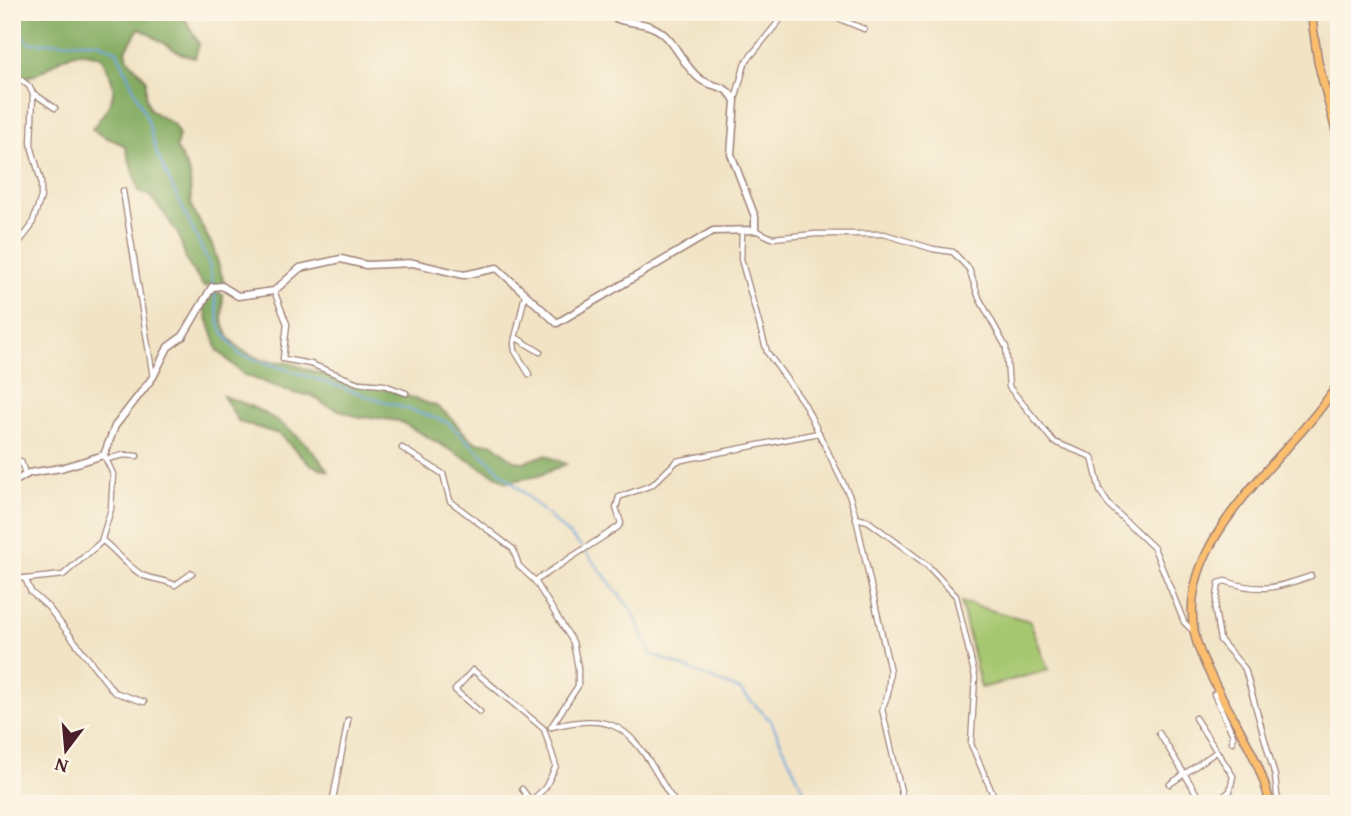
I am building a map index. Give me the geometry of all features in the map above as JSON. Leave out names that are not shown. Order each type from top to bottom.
[{"type":"main road","points":[[1311,12],[1318,62],[1339,143]]},
{"type":"main road","points":[[1270,804],[1255,759],[1219,691],[1194,632],[1194,597],[1199,574],[1221,526],[1308,424],[1339,382]]},
{"type":"main road","points":[[1335,804],[1339,788]]},
{"type":"street","points":[[607,12],[616,20],[654,27],[700,79],[725,87],[735,101]]},
{"type":"street","points":[[755,230],[755,216],[731,154],[735,101],[745,62],[784,15],[791,12]]},
{"type":"street","points":[[823,12],[864,29]]},
{"type":"street","points":[[12,74],[55,108]]},
{"type":"street","points":[[12,251],[31,227],[41,197],[41,181],[31,145],[33,93]]},
{"type":"street","points":[[123,191],[149,368],[153,377]]},
{"type":"street","points":[[12,576],[24,578],[65,574],[102,540],[109,520],[113,484],[113,471],[106,457],[114,427],[153,377],[169,347],[183,336],[215,287],[238,296],[274,291],[300,268],[341,259],[366,265],[413,263],[464,275],[497,268],[551,321],[560,323],[713,231],[742,233],[755,230],[772,237],[884,234],[933,250],[953,251],[963,259],[979,298],[1006,346],[1009,387],[1054,442],[1092,457],[1100,491],[1109,505],[1154,548],[1184,622],[1194,632]]},
{"type":"street","points":[[742,233],[741,259],[767,352],[793,386],[819,433],[856,518],[890,671],[888,694],[882,709],[904,804]]},
{"type":"street","points":[[274,291],[287,324],[283,359],[311,364],[358,383],[384,385],[406,393]]},
{"type":"street","points":[[525,295],[515,337],[515,351],[529,374]]},
{"type":"street","points":[[515,337],[540,352]]},
{"type":"street","points":[[535,581],[618,527],[621,523],[616,508],[619,497],[652,485],[677,461],[819,433]]},
{"type":"street","points":[[402,448],[443,474],[450,501],[513,550],[519,566],[535,581],[573,642],[579,668],[576,690],[551,727]]},
{"type":"street","points":[[12,483],[25,474],[106,457],[137,456]]},
{"type":"street","points":[[21,461],[25,474]]},
{"type":"street","points":[[856,518],[868,521],[914,554],[937,573],[956,596],[975,677],[971,744],[997,804]]},
{"type":"street","points":[[102,540],[147,577],[162,578],[175,585],[192,573]]},
{"type":"street","points":[[1278,804],[1275,776],[1245,669],[1220,640],[1215,610],[1219,583],[1225,581],[1245,588],[1274,589],[1311,576]]},
{"type":"street","points":[[24,578],[31,592],[48,607],[114,692],[144,702]]},
{"type":"street","points":[[480,712],[455,690],[473,670],[544,729],[556,766],[550,781],[531,803],[522,789]]},
{"type":"street","points":[[1219,691],[1214,694],[1231,729],[1232,742]]},
{"type":"street","points":[[1195,718],[1233,776],[1230,791],[1214,804]]},
{"type":"street","points":[[332,804],[348,720]]},
{"type":"street","points":[[544,729],[591,722],[625,730],[639,744],[677,804]]},
{"type":"street","points":[[1159,733],[1203,804]]},
{"type":"street","points":[[1170,784],[1216,752]]},
{"type":"green space","points":[[12,12],[181,12],[199,44],[195,58],[182,54],[139,28],[126,50],[128,59],[146,79],[146,98],[150,110],[173,124],[179,135],[176,148],[190,174],[191,206],[213,247],[225,286],[210,284],[204,287],[187,262],[179,236],[164,213],[150,196],[139,191],[125,146],[92,129],[106,111],[113,95],[112,79],[101,57],[86,53],[74,54],[36,74],[12,77]]},
{"type":"green space","points":[[218,292],[223,295],[222,320],[229,338],[241,350],[262,360],[289,363],[345,382],[389,390],[436,406],[468,437],[477,443],[492,443],[514,461],[525,462],[545,455],[566,464],[538,476],[507,482],[399,421],[360,418],[324,404],[311,395],[297,394],[244,375],[218,351],[204,308],[210,294]]},
{"type":"green space","points":[[223,396],[282,424],[308,446],[328,471],[309,464],[279,434],[239,422]]},
{"type":"green space","points":[[961,602],[1030,621],[1048,670],[981,688]]},
{"type":"waterway","points":[[12,22],[28,43],[97,42],[117,51],[148,121],[157,154],[209,264],[213,284]]},
{"type":"waterway","points":[[214,289],[220,328],[239,354],[447,422],[582,547]]},
{"type":"waterway","points":[[585,551],[633,612],[651,654],[740,690],[771,721],[810,804]]}]
